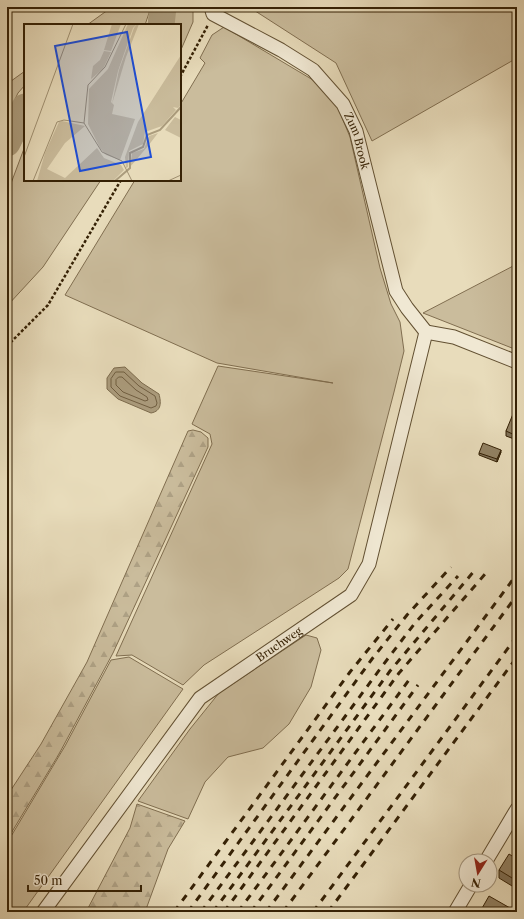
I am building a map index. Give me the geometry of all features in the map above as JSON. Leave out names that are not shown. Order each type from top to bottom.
[{"type":"street","name":"Zum Brook","points":[[212,10],[313,70],[343,104],[356,131],[396,291],[426,332]]},
{"type":"street","points":[[426,332],[454,337],[517,362]]},
{"type":"street","name":"Bruchweg","points":[[43,912],[200,698],[351,595],[368,564],[426,332]]},
{"type":"street","points":[[491,853],[517,809]]},
{"type":"street","points":[[455,912],[466,893]]},
{"type":"path","points":[[181,76],[202,40],[212,10]]},
{"type":"path","points":[[7,346],[48,305],[120,181]]},
{"type":"green space","points":[[112,7],[151,7],[145,24],[88,24]]},
{"type":"green space","points":[[171,7],[193,7],[193,22],[181,50],[181,24],[170,24]]},
{"type":"green space","points":[[249,7],[517,7],[517,58],[372,141],[336,63]]},
{"type":"green space","points":[[224,27],[313,80],[338,108],[350,137],[380,268],[391,304],[400,322],[404,351],[348,569],[339,578],[204,665],[183,685],[132,655],[116,656],[212,444],[210,434],[192,424],[218,366],[333,383],[217,363],[65,295],[134,181],[181,181],[181,103],[205,63],[200,58],[212,35]]},
{"type":"green space","points":[[24,72],[24,86],[18,93],[7,116],[7,84]]},
{"type":"green space","points":[[24,149],[24,181],[100,181],[43,267],[7,306],[7,187],[10,186]]},
{"type":"green space","points":[[517,264],[517,350],[423,313]]},
{"type":"green space","points":[[193,430],[201,432],[208,438],[208,447],[113,653],[59,754],[7,840],[7,796],[41,744],[87,662],[188,431]]},
{"type":"green space","points":[[306,635],[317,638],[321,650],[311,687],[289,724],[263,748],[228,757],[205,782],[188,819],[138,801],[190,729],[219,693]]},
{"type":"green space","points":[[129,657],[183,689],[23,912],[7,912],[7,843],[65,746],[111,660]]},
{"type":"green space","points":[[137,804],[185,821],[168,849],[145,912],[86,912],[130,828]]},
{"type":"water","points":[[125,367],[142,383],[159,394],[160,406],[155,412],[151,413],[118,399],[107,389],[107,378],[114,368]]},
{"type":"building","points":[[513,414],[517,416],[517,436],[506,431]]},
{"type":"building","points":[[517,440],[517,451],[513,450]]},
{"type":"building","points":[[483,443],[501,450],[497,459],[479,453]]},
{"type":"building","points":[[509,854],[517,859],[517,881],[499,870]]},
{"type":"building","points":[[489,896],[517,912],[486,912],[481,910]]},
{"type":"waterway","points":[[161,24],[163,7]]},
{"type":"waterway","points":[[7,143],[24,109]]},
{"type":"railway","points":[[188,912],[372,659],[407,615],[451,567]]},
{"type":"railway","points":[[213,912],[390,671],[475,570]]},
{"type":"railway","points":[[224,912],[399,673],[486,573]]},
{"type":"railway","points":[[266,912],[517,574]]},
{"type":"railway","points":[[201,912],[415,623],[458,576]]},
{"type":"railway","points":[[283,912],[517,595]]},
{"type":"railway","points":[[174,912],[350,672],[393,619]]},
{"type":"railway","points":[[313,912],[517,636]]},
{"type":"railway","points":[[328,912],[517,657]]},
{"type":"railway","points":[[238,912],[409,680]]},
{"type":"railway","points":[[251,912],[418,685]]}]
